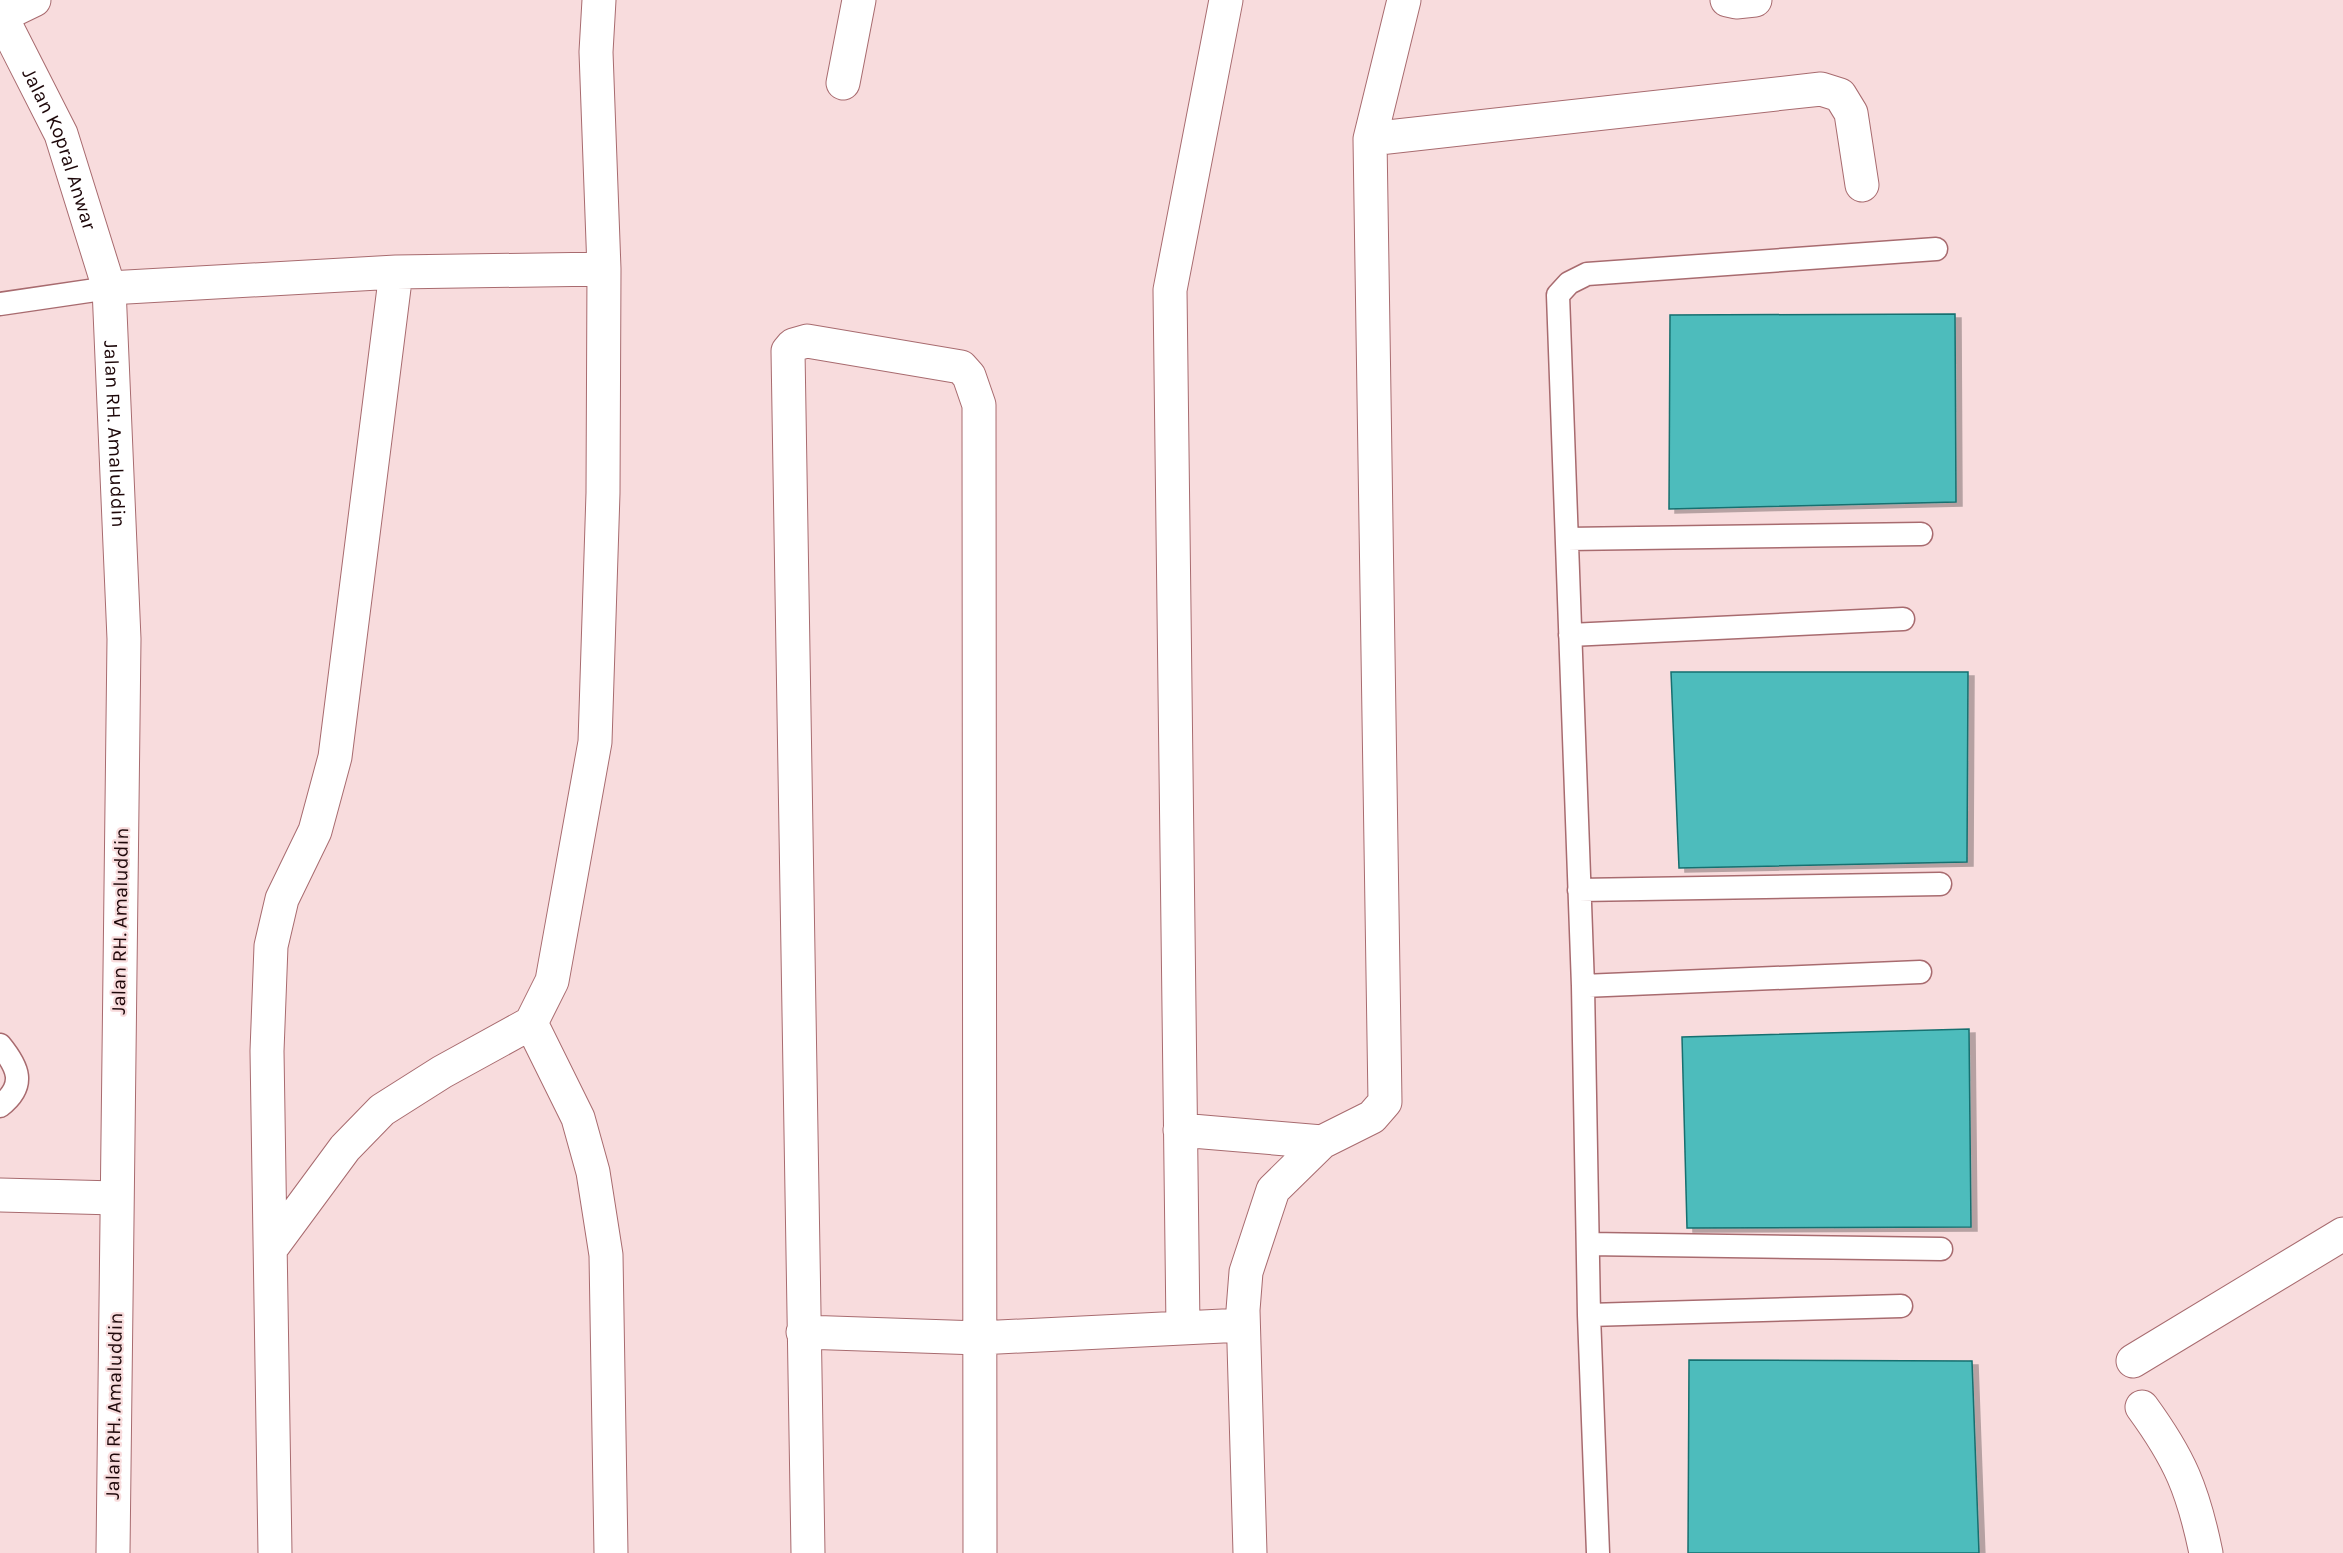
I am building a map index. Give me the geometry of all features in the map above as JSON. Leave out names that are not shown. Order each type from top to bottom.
[{"type":"street","points":[[1,15],[34,0]]},
{"type":"street","points":[[272,1247],[345,1148],[382,1110],[441,1072],[531,1023],[552,981],[595,742],[603,493],[604,269],[596,52],[599,0]]},
{"type":"street","points":[[843,83],[859,0]]},
{"type":"street","points":[[1183,1328],[1170,290],[1226,0]]},
{"type":"street","points":[[1250,1553],[1243,1325],[1246,1272],[1273,1190],[1322,1142],[1372,1117],[1384,1102],[1370,139],[1404,0]]},
{"type":"street","points":[[1727,0],[1736,2],[1755,0]]},
{"type":"street","name":"Jalan Kopral Anwar","points":[[1,15],[62,134],[110,288]]},
{"type":"street","points":[[1370,139],[1821,89],[1840,95],[1851,113],[1862,185]]},
{"type":"street","points":[[110,288],[396,272],[604,269]]},
{"type":"street","points":[[275,1553],[272,1247],[267,1051],[271,946],[282,898],[315,831],[335,757],[396,272]]},
{"type":"street","name":"Jalan RH. Amaluddin","points":[[110,288],[124,639],[113,1553]]},
{"type":"street","points":[[808,1553],[788,351],[793,345],[807,341],[961,367],[969,376],[979,405],[980,1553]]},
{"type":"street","points":[[531,1023],[578,1118],[593,1172],[606,1255],[611,1553]]},
{"type":"street","points":[[1180,1130],[1322,1142]]},
{"type":"street","points":[[0,1195],[116,1198]]},
{"type":"street","points":[[2133,1361],[2343,1234]]},
{"type":"street","points":[[804,1332],[979,1338],[1243,1325]]},
{"type":"street","points":[[2142,1407],[2180,1463],[2198,1513],[2206,1553]]},
{"type":"lane","points":[[1598,1553],[1589,1315],[1583,986],[1558,295],[1569,283],[1587,274],[1936,249]]},
{"type":"lane","points":[[0,322],[7,303],[110,288]]},
{"type":"lane","points":[[1567,539],[1922,534]]},
{"type":"lane","points":[[1570,635],[1903,619]]},
{"type":"lane","points":[[1579,890],[1940,884]]},
{"type":"lane","points":[[1583,986],[1920,972]]},
{"type":"lane","points":[[0,1045],[13,1062],[17,1077],[11,1096],[0,1106]]},
{"type":"lane","points":[[1588,1244],[1941,1249]]},
{"type":"lane","points":[[1589,1315],[1901,1306]]},
{"type":"building","points":[[1955,314],[1956,502],[1669,509],[1670,315]]},
{"type":"building","points":[[1671,672],[1968,672],[1967,862],[1679,868]]},
{"type":"building","points":[[1969,1029],[1971,1227],[1687,1228],[1682,1037]]},
{"type":"building","points":[[1689,1360],[1972,1361],[1979,1553],[1688,1553]]}]
